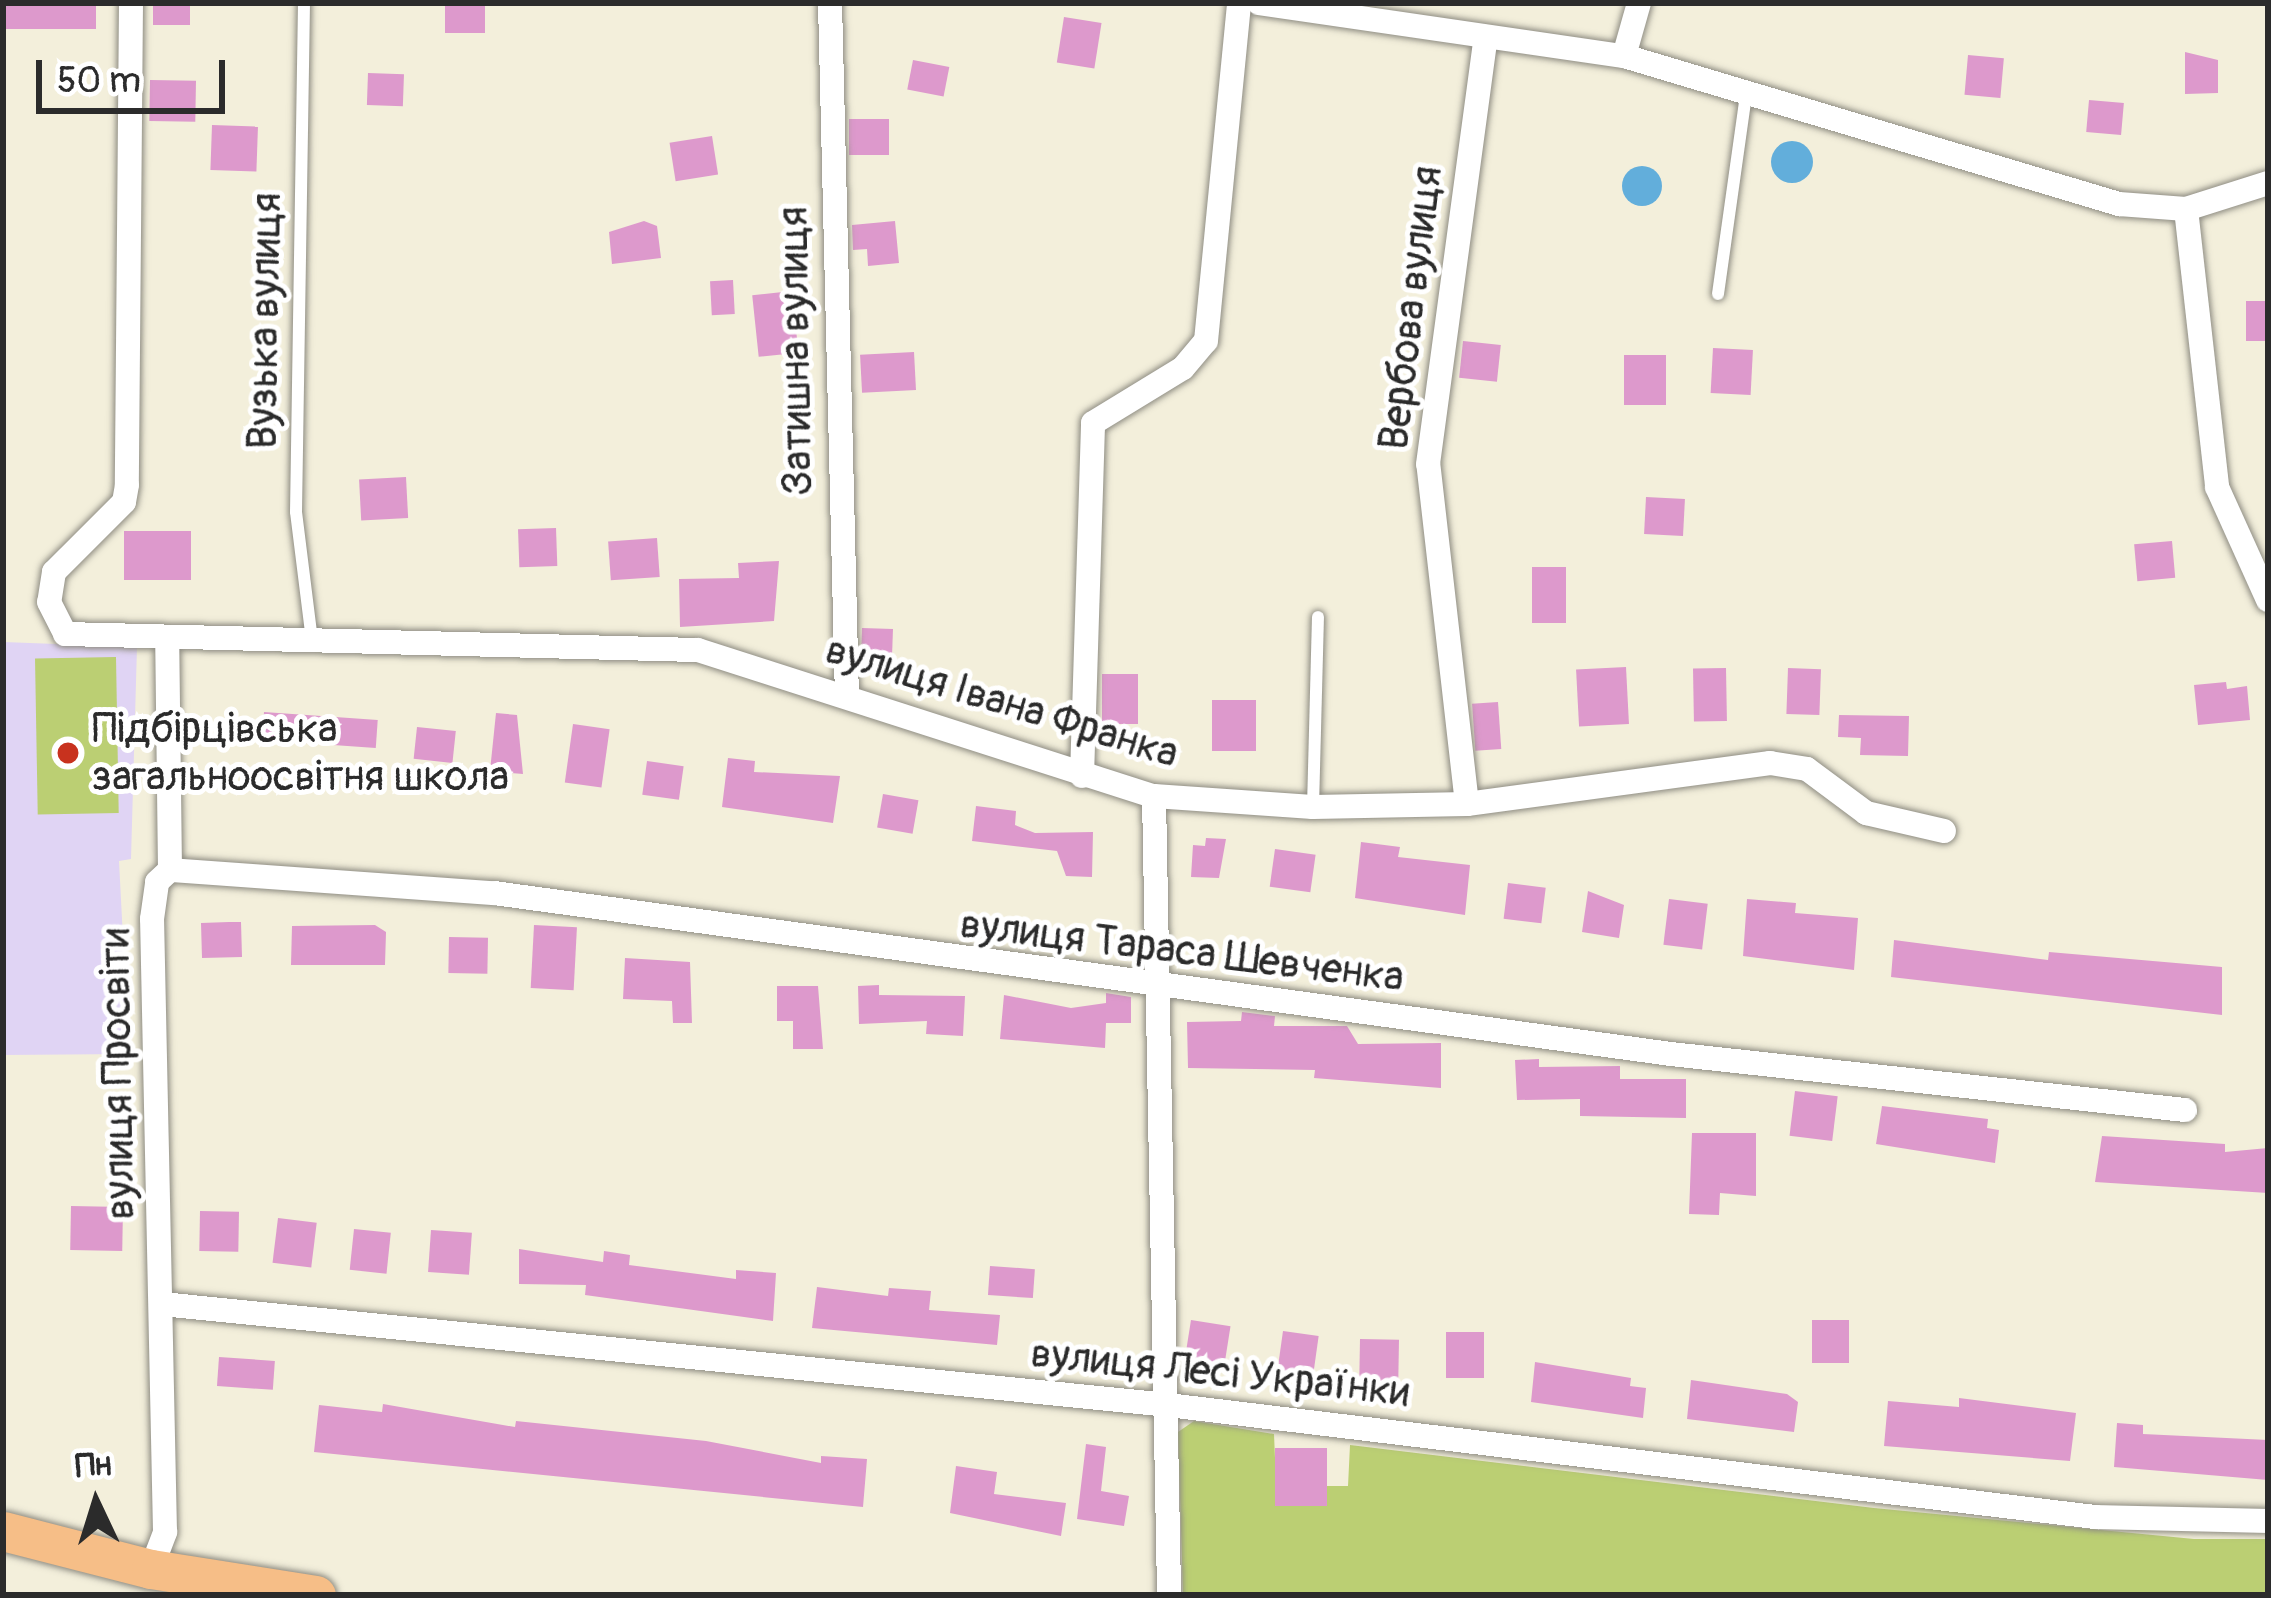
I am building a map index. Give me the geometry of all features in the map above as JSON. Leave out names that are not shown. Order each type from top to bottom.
[{"type":"main road","points":[[3,1531],[151,1569],[316,1595]]},
{"type":"street","points":[[131,3],[124,502],[54,572],[49,602],[65,634],[167,638]]},
{"type":"street","name":"Затишна вулиця","points":[[830,3],[847,697]]},
{"type":"street","points":[[1082,776],[1093,423],[1183,368],[1206,341],[1239,3]]},
{"type":"street","points":[[1259,3],[1413,15],[1486,37],[1624,56],[1747,87],[1984,168],[2119,204],[2186,208],[2268,183]]},
{"type":"street","points":[[1624,56],[1639,3]]},
{"type":"street","name":"Вербова вулиця","points":[[1466,804],[1428,464],[1486,37]]},
{"type":"street","points":[[2186,208],[2217,487],[2268,600]]},
{"type":"street","name":"вулиця Івана Франка","points":[[167,638],[698,650],[1154,796],[1313,807],[1466,804],[1770,763],[1807,769],[1866,813],[1944,831]]},
{"type":"street","name":"вулиця Просвіти","points":[[151,1569],[165,1532],[152,919],[158,882],[170,870],[167,638]]},
{"type":"street","points":[[1154,796],[1169,1595]]},
{"type":"street","name":"вулиця Тараса Шевченка","points":[[170,870],[494,893],[1160,988],[2185,1110]]},
{"type":"street","name":"вулиця Лесі Українки","points":[[162,1304],[1168,1405],[2096,1517],[2268,1522]]},
{"type":"lane","name":"Вузька вулиця","points":[[304,3],[296,512],[313,640]]},
{"type":"lane","points":[[1718,294],[1747,87]]},
{"type":"lane","points":[[1313,807],[1318,617]]},
{"type":"shaded area","name":"Підбірцівська загальноосвітня школа","points":[[3,642],[137,647],[131,859],[119,861],[129,1054],[3,1055]]},
{"type":"green space","points":[[116,657],[119,813],[38,814],[35,658]]},
{"type":"green space","points":[[1194,1421],[1274,1434],[1277,1506],[1327,1505],[1327,1486],[1348,1486],[1350,1445],[1874,1508],[2194,1539],[2268,1539],[2268,1595],[1183,1595],[1178,1432]]},
{"type":"water","points":[[1792,141],[1807,147],[1813,162],[1807,177],[1792,183],[1777,177],[1771,162],[1777,147]]},
{"type":"water","points":[[1642,166],[1656,172],[1662,186],[1656,200],[1642,206],[1628,200],[1622,186],[1628,172]]},
{"type":"building","points":[[3,3],[96,3],[96,29],[3,29]]},
{"type":"building","points":[[153,3],[190,3],[190,25],[153,25]]},
{"type":"building","points":[[445,3],[485,3],[485,33],[445,33]]},
{"type":"building","points":[[1064,17],[1102,23],[1094,68],[1057,62]]},
{"type":"building","points":[[2185,52],[2218,60],[2218,93],[2185,94]]},
{"type":"building","points":[[1968,55],[2004,58],[2000,98],[1965,95]]},
{"type":"building","points":[[913,60],[949,67],[944,97],[907,89]]},
{"type":"building","points":[[368,73],[404,74],[403,106],[367,105]]},
{"type":"building","points":[[150,80],[196,81],[195,122],[149,121]]},
{"type":"building","points":[[2089,100],[2124,103],[2121,135],[2086,132]]},
{"type":"building","points":[[849,119],[889,119],[889,155],[849,155]]},
{"type":"building","points":[[212,125],[258,127],[256,172],[210,170]]},
{"type":"building","points":[[712,136],[718,175],[676,181],[670,143]]},
{"type":"building","points":[[644,221],[657,226],[661,258],[612,264],[609,232]]},
{"type":"building","points":[[895,221],[899,263],[868,266],[867,249],[853,250],[852,225]]},
{"type":"building","points":[[733,280],[735,314],[712,315],[710,281]]},
{"type":"building","points":[[792,291],[798,353],[759,357],[752,295]]},
{"type":"building","points":[[2246,301],[2268,301],[2268,341],[2246,341]]},
{"type":"building","points":[[1463,341],[1501,345],[1497,382],[1459,378]]},
{"type":"building","points":[[1713,348],[1753,350],[1751,395],[1711,393]]},
{"type":"building","points":[[914,352],[916,390],[862,393],[860,355]]},
{"type":"building","points":[[1624,355],[1666,355],[1666,405],[1624,405]]},
{"type":"building","points":[[406,477],[408,518],[361,520],[359,479]]},
{"type":"building","points":[[1646,497],[1685,499],[1683,536],[1644,534]]},
{"type":"building","points":[[556,528],[557,566],[519,567],[518,529]]},
{"type":"building","points":[[124,531],[191,531],[191,580],[124,580]]},
{"type":"building","points":[[657,538],[660,577],[611,580],[608,541]]},
{"type":"building","points":[[2172,541],[2175,578],[2137,581],[2134,544]]},
{"type":"building","points":[[779,561],[774,621],[680,627],[679,579],[739,578],[738,563]]},
{"type":"building","points":[[1532,567],[1566,567],[1566,623],[1532,623]]},
{"type":"building","points":[[862,628],[893,629],[892,668],[861,667]]},
{"type":"building","points":[[1626,667],[1629,724],[1579,727],[1576,670]]},
{"type":"building","points":[[1726,668],[1727,721],[1694,722],[1693,669]]},
{"type":"building","points":[[1788,668],[1821,669],[1819,715],[1786,714]]},
{"type":"building","points":[[1102,674],[1138,674],[1138,724],[1102,724]]},
{"type":"building","points":[[2226,682],[2227,689],[2247,686],[2250,720],[2198,725],[2194,685]]},
{"type":"building","points":[[1212,700],[1256,700],[1256,751],[1212,751]]},
{"type":"building","points":[[1498,702],[1501,749],[1475,751],[1472,704]]},
{"type":"building","points":[[264,712],[378,720],[376,748],[262,740]]},
{"type":"building","points":[[496,713],[517,715],[523,774],[490,771]]},
{"type":"building","points":[[1839,715],[1909,716],[1908,756],[1860,755],[1861,738],[1838,737]]},
{"type":"building","points":[[573,724],[610,729],[601,788],[565,782]]},
{"type":"building","points":[[417,727],[456,731],[452,763],[414,759]]},
{"type":"building","points":[[728,758],[755,761],[754,772],[840,776],[833,823],[722,807]]},
{"type":"building","points":[[647,761],[684,766],[679,800],[642,795]]},
{"type":"building","points":[[883,794],[918,800],[913,834],[877,827]]},
{"type":"building","points":[[976,806],[1016,811],[1015,825],[1035,833],[1093,832],[1092,877],[1066,876],[1057,851],[972,841]]},
{"type":"building","points":[[1206,838],[1226,839],[1219,878],[1191,877],[1193,845],[1205,846]]},
{"type":"building","points":[[1361,842],[1400,847],[1398,857],[1470,865],[1465,915],[1355,898]]},
{"type":"building","points":[[1275,849],[1316,855],[1310,892],[1270,887]]},
{"type":"building","points":[[1508,883],[1546,888],[1541,923],[1504,919]]},
{"type":"building","points":[[1588,891],[1624,905],[1619,938],[1582,932]]},
{"type":"building","points":[[1669,899],[1708,904],[1702,949],[1663,945]]},
{"type":"building","points":[[1747,899],[1796,903],[1795,913],[1858,918],[1854,970],[1743,956]]},
{"type":"building","points":[[241,922],[242,957],[202,958],[201,923]]},
{"type":"building","points":[[375,925],[386,932],[385,965],[291,965],[292,926]]},
{"type":"building","points":[[534,925],[577,927],[574,990],[531,988]]},
{"type":"building","points":[[449,937],[488,938],[487,974],[448,973]]},
{"type":"building","points":[[1894,940],[2048,960],[2049,952],[2222,967],[2222,1015],[1891,977]]},
{"type":"building","points":[[625,958],[690,962],[692,1023],[673,1023],[672,1001],[623,999]]},
{"type":"building","points":[[879,985],[879,995],[965,996],[963,1036],[926,1034],[927,1021],[859,1024],[858,986]]},
{"type":"building","points":[[777,986],[818,986],[823,1049],[793,1049],[793,1021],[777,1021]]},
{"type":"building","points":[[1106,993],[1131,997],[1131,1023],[1106,1023],[1105,1048],[1000,1039],[1004,995],[1071,1008],[1106,1003]]},
{"type":"building","points":[[1242,1012],[1275,1016],[1274,1026],[1347,1026],[1358,1044],[1441,1043],[1441,1088],[1314,1078],[1315,1070],[1188,1068],[1187,1022],[1241,1021]]},
{"type":"building","points":[[1539,1059],[1539,1067],[1620,1066],[1620,1079],[1686,1079],[1686,1118],[1580,1116],[1580,1099],[1517,1100],[1515,1060]]},
{"type":"building","points":[[1795,1091],[1838,1096],[1832,1141],[1790,1136]]},
{"type":"building","points":[[1882,1106],[1988,1119],[1987,1128],[1999,1130],[1995,1163],[1876,1144]]},
{"type":"building","points":[[1692,1133],[1756,1133],[1756,1196],[1720,1193],[1719,1215],[1689,1214]]},
{"type":"building","points":[[2102,1136],[2225,1144],[2225,1152],[2268,1148],[2268,1193],[2095,1182]]},
{"type":"building","points":[[71,1206],[123,1207],[122,1251],[70,1250]]},
{"type":"building","points":[[200,1211],[239,1212],[238,1252],[199,1251]]},
{"type":"building","points":[[278,1218],[317,1223],[311,1267],[273,1263]]},
{"type":"building","points":[[354,1229],[391,1233],[387,1274],[350,1270]]},
{"type":"building","points":[[431,1230],[472,1233],[469,1275],[428,1272]]},
{"type":"building","points":[[519,1249],[603,1262],[604,1251],[630,1255],[629,1265],[736,1279],[736,1270],[776,1273],[773,1321],[585,1295],[586,1285],[519,1284]]},
{"type":"building","points":[[990,1266],[1035,1269],[1033,1298],[988,1295]]},
{"type":"building","points":[[817,1287],[888,1296],[889,1288],[931,1291],[929,1310],[1000,1315],[997,1345],[812,1328]]},
{"type":"building","points":[[1191,1320],[1231,1326],[1224,1370],[1184,1363]]},
{"type":"building","points":[[1812,1320],[1849,1320],[1849,1363],[1812,1363]]},
{"type":"building","points":[[1283,1331],[1319,1336],[1313,1379],[1277,1374]]},
{"type":"building","points":[[1446,1332],[1484,1332],[1484,1378],[1446,1378]]},
{"type":"building","points":[[1360,1339],[1399,1340],[1398,1384],[1359,1383]]},
{"type":"building","points":[[219,1357],[275,1361],[273,1390],[217,1386]]},
{"type":"building","points":[[1535,1362],[1631,1378],[1630,1386],[1646,1388],[1643,1418],[1531,1402]]},
{"type":"building","points":[[1691,1380],[1787,1394],[1798,1402],[1794,1432],[1687,1419]]},
{"type":"building","points":[[1959,1398],[2076,1413],[2070,1461],[1884,1446],[1888,1401],[1959,1407]]},
{"type":"building","points":[[383,1404],[515,1427],[516,1421],[706,1441],[821,1463],[821,1456],[867,1459],[863,1507],[314,1452],[319,1405],[382,1412]]},
{"type":"building","points":[[2117,1423],[2143,1425],[2143,1434],[2268,1440],[2268,1480],[2114,1467]]},
{"type":"building","points":[[1086,1444],[1106,1447],[1101,1491],[1129,1496],[1124,1526],[1077,1519]]},
{"type":"building","points":[[1275,1448],[1327,1448],[1327,1506],[1275,1506]]},
{"type":"building","points":[[956,1466],[997,1472],[994,1494],[1066,1503],[1061,1536],[950,1513]]},
{"type":"place","name":"Підбірцівська загальноосвітня школа","points":[[68,753]]}]
